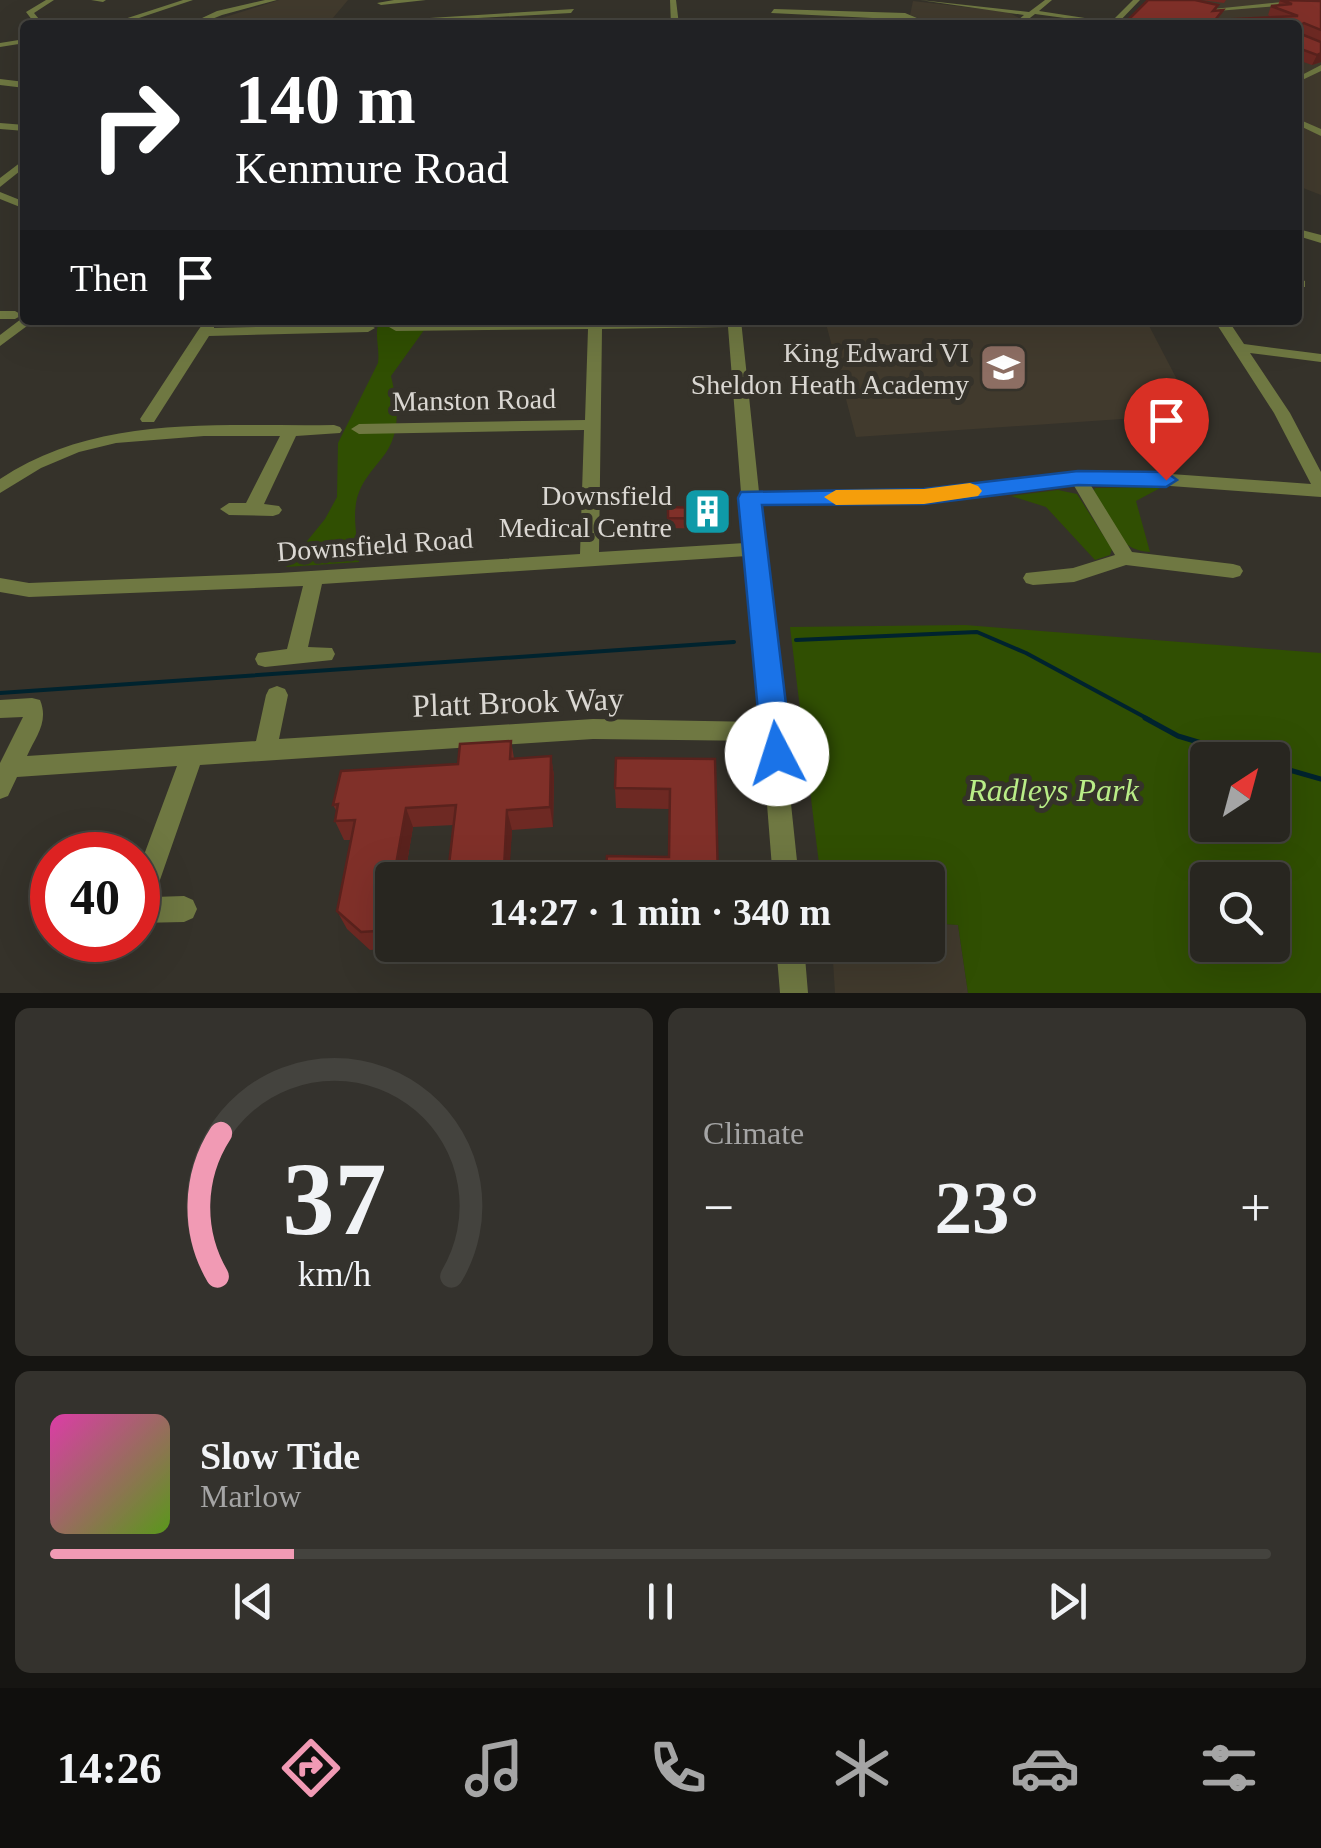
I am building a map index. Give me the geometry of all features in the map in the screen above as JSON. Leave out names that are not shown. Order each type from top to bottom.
[{"type":"street","points":[[36,20],[30,12],[51,0]]},
{"type":"street","points":[[94,0],[103,0]]},
{"type":"street","points":[[126,20],[190,0]]},
{"type":"street","points":[[203,20],[274,0]]},
{"type":"street","points":[[382,2],[422,0]]},
{"type":"street","points":[[563,0],[578,20]]},
{"type":"street","points":[[769,20],[780,0]]},
{"type":"street","points":[[923,0],[1080,20]]},
{"type":"street","points":[[1022,20],[1049,0]]},
{"type":"street","points":[[1117,20],[1137,0]]},
{"type":"street","points":[[1217,9],[1321,4]]},
{"type":"street","points":[[1206,6],[1246,20]]},
{"type":"street","points":[[430,20],[570,11]]},
{"type":"street","points":[[774,11],[899,17]]},
{"type":"street","points":[[1030,14],[1064,20]]},
{"type":"street","points":[[0,184],[20,166]]},
{"type":"street","points":[[0,342],[14,317]]},
{"type":"street","points":[[396,327],[476,325]]},
{"type":"street","points":[[589,559],[595,325]]},
{"type":"street","points":[[734,325],[785,862]]},
{"type":"street","points":[[1225,325],[1243,348],[1321,490]]},
{"type":"street","points":[[144,427],[208,326],[368,328]]},
{"type":"street","points":[[1243,348],[1321,358]]},
{"type":"street","name":"Manston Road","points":[[359,429],[590,425]]},
{"type":"street","points":[[0,487],[29,466],[60,451],[144,427],[334,430]]},
{"type":"street","points":[[252,510],[290,432]]},
{"type":"street","points":[[749,498],[924,496],[1078,478],[1143,478],[1321,490]]},
{"type":"street","points":[[1078,478],[1126,558]]},
{"type":"street","points":[[229,509],[273,510]]},
{"type":"street","name":"Downsfield Road","points":[[0,584],[28,590],[314,578],[754,549]]},
{"type":"street","points":[[1033,578],[1074,575],[1126,558],[1233,571]]},
{"type":"street","points":[[296,655],[314,578]]},
{"type":"street","points":[[265,659],[325,654]]},
{"type":"street","points":[[265,751],[277,696]]},
{"type":"street","name":"Platt Brook Way","points":[[0,709],[32,707],[34,717],[5,777]]},
{"type":"street","name":"Platt Brook Way","points":[[5,777],[192,756],[593,729],[774,732]]},
{"type":"street","points":[[160,845],[192,756]]},
{"type":"street","points":[[160,908],[184,909]]},
{"type":"street","points":[[791,962],[794,993]]},
{"type":"shaded area","points":[[279,0],[348,0],[331,20],[216,20]]},
{"type":"shaded area","points":[[1148,0],[1321,0],[1321,195],[1302,188],[1302,20],[1127,20]]},
{"type":"shaded area","points":[[913,1],[1008,12],[1019,18],[896,20],[918,18],[910,15]]},
{"type":"shaded area","name":"King Edward VI Sheldon Heath Academy","points":[[826,325],[1149,325],[1195,414],[856,437]]},
{"type":"shaded area","points":[[945,924],[958,925],[968,993],[835,993],[833,962],[945,962]]},
{"type":"green space","points":[[378,325],[427,325],[391,376],[397,409],[395,429],[388,449],[357,498],[359,562],[286,567],[325,519],[337,497],[338,443],[378,363]]},
{"type":"green space","points":[[1162,487],[1136,501],[1150,552],[1122,540],[1093,492],[1095,488]]},
{"type":"green space","points":[[1058,490],[1077,494],[1112,549],[1110,555],[1095,560],[1046,507],[1011,496]]},
{"type":"green space","name":"Radleys Park","points":[[965,625],[1321,653],[1321,993],[968,993],[958,925],[945,924],[945,862],[819,862],[790,627]]},
{"type":"building","points":[[1148,0],[1195,0],[1218,5],[1213,11],[1223,10],[1215,20],[1128,20]]},
{"type":"building","points":[[1280,0],[1321,1],[1321,30],[1304,23],[1215,20],[1298,16],[1271,6],[1292,4]]},
{"type":"building","points":[[1302,34],[1321,42],[1321,53],[1302,49]]},
{"type":"building","points":[[699,494],[715,494],[716,519],[668,518],[668,507],[700,508]]},
{"type":"building","points":[[511,741],[510,759],[551,756],[550,807],[507,810],[504,862],[449,862],[456,805],[406,808],[396,862],[375,862],[375,931],[361,932],[337,911],[355,820],[335,821],[338,804],[333,805],[341,771],[458,764],[460,744]]},
{"type":"building","points":[[616,758],[715,759],[718,862],[606,862],[607,856],[669,857],[670,789],[615,788]]},
{"type":"waterway","points":[[796,640],[977,632],[1026,653],[1150,720]]},
{"type":"waterway","points":[[0,693],[734,642]]},
{"type":"waterway","points":[[1145,718],[1198,742]]},
{"type":"waterway","points":[[1290,770],[1321,779]]},
{"type":"slow traffic","points":[[836,497],[970,491]]},
{"type":"place","name":"King Edward VI Sheldon Heath Academy","points":[[1004,368]]},
{"type":"place","name":"Downsfield Medical Centre","points":[[707,511]]},
{"type":"route","points":[[777,754],[749,498],[924,496],[1078,478],[1166,480]]}]
